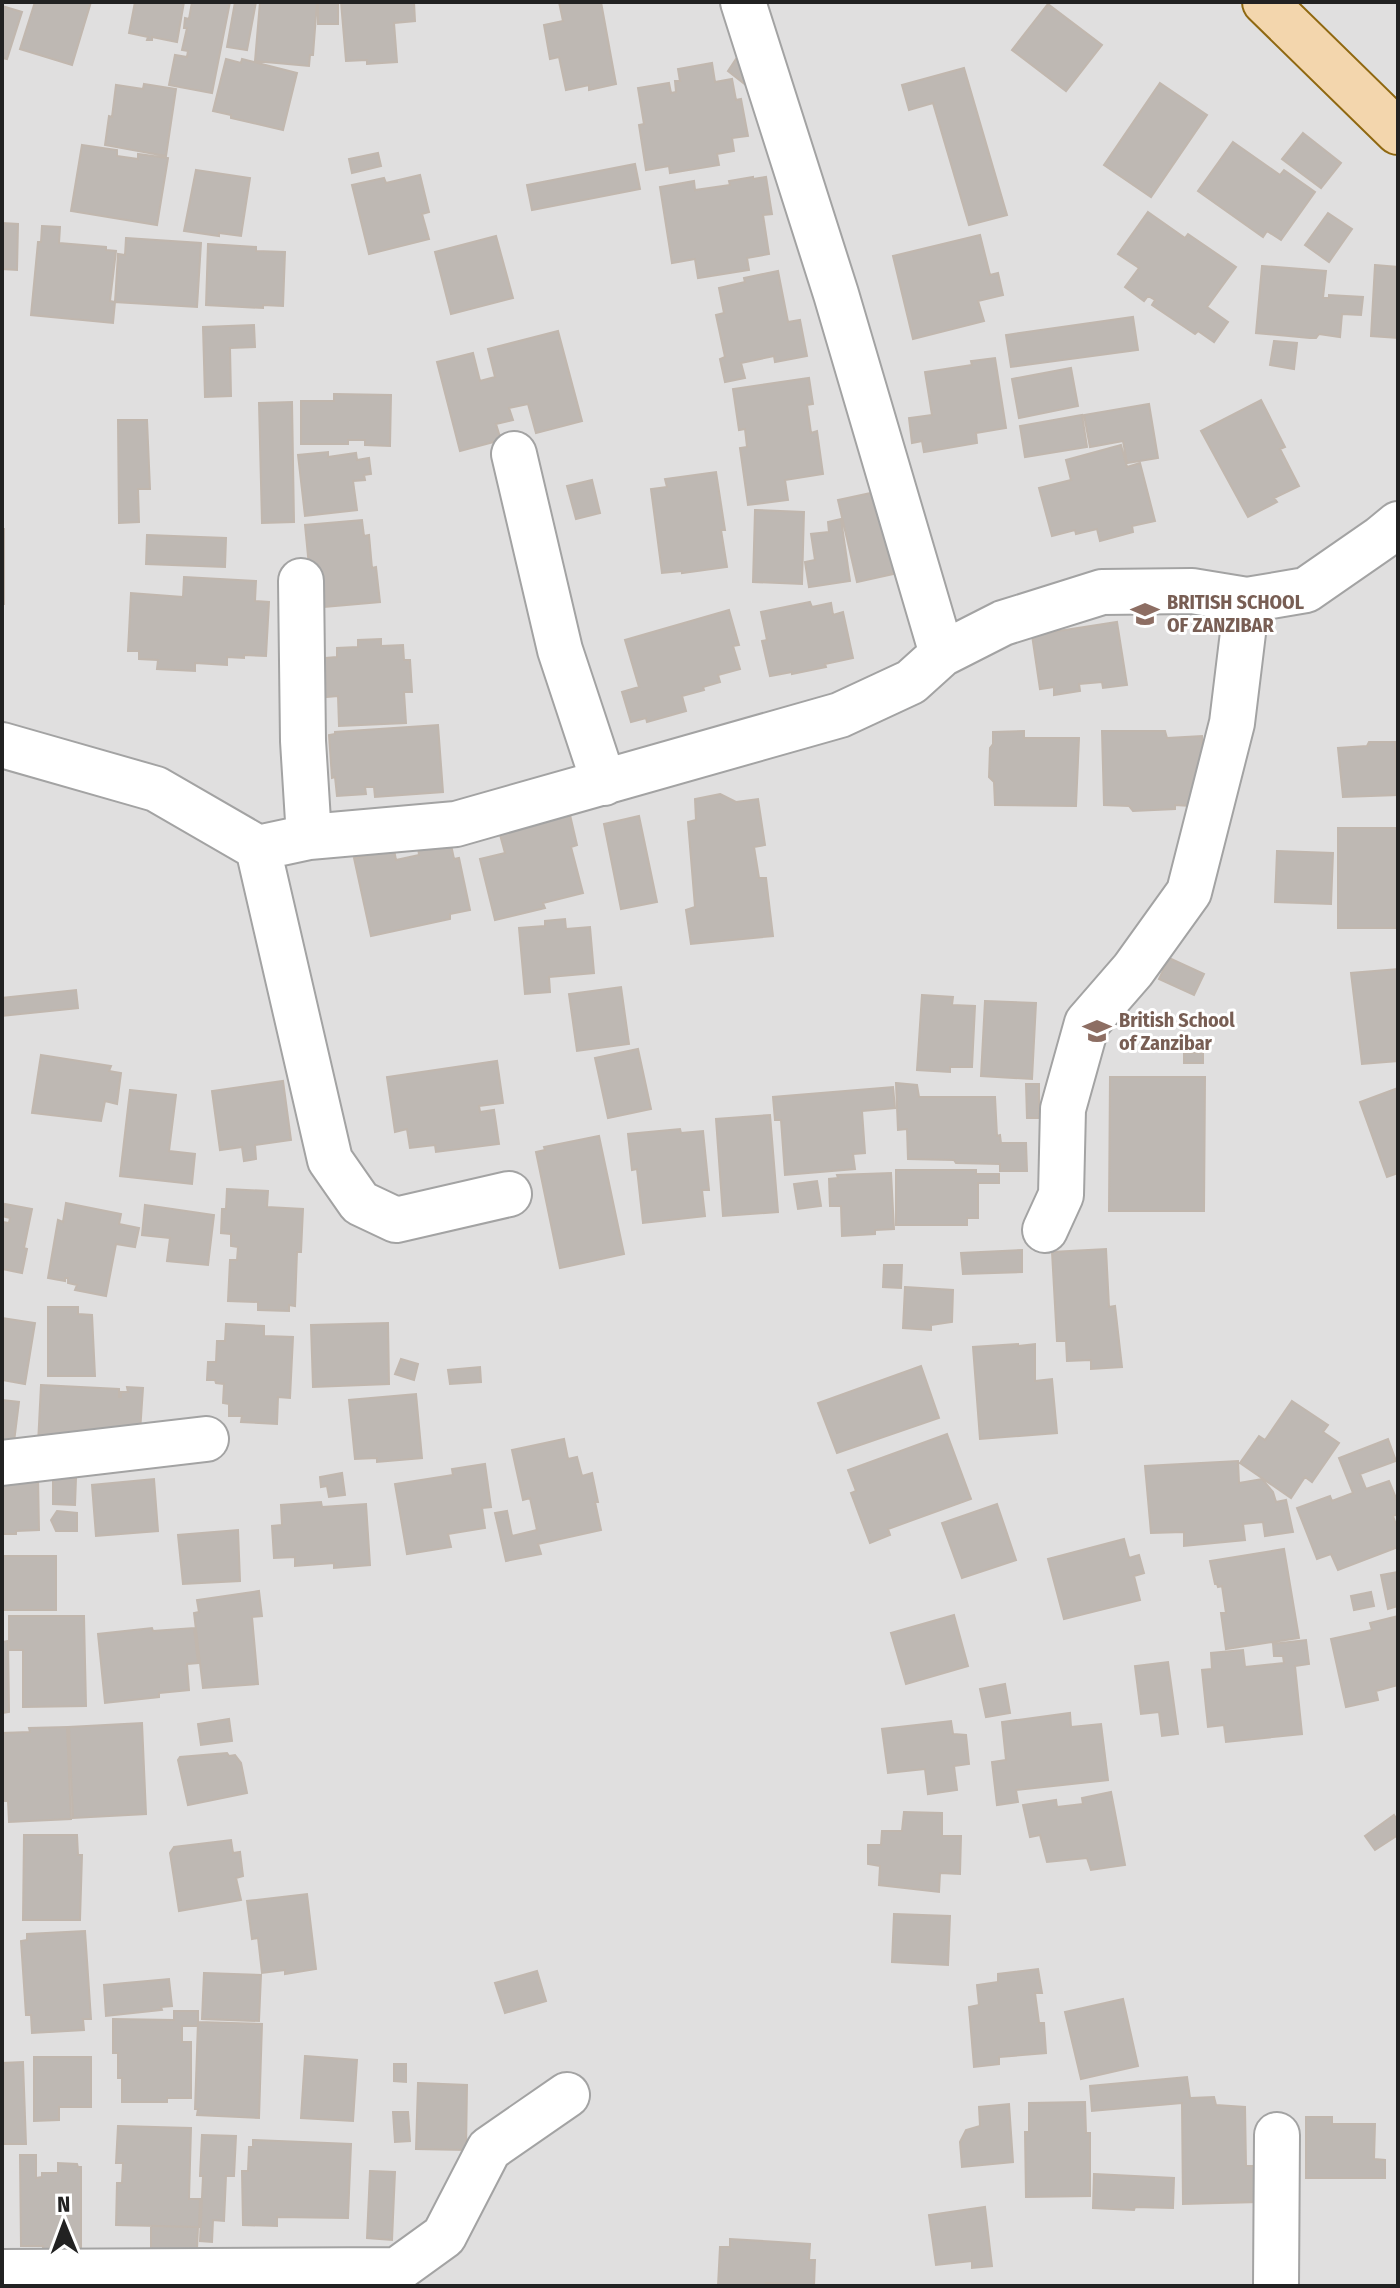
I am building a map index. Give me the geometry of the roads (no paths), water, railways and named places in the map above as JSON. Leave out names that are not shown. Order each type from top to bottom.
[{"type":"main road","points":[[1265,2],[1398,132]]},
{"type":"street","points":[[743,2],[836,294],[942,654]]},
{"type":"street","points":[[514,454],[560,650],[604,783]]},
{"type":"street","points":[[2,745],[156,789],[258,848],[309,837],[456,824],[840,715],[911,682],[942,654],[1003,623],[1102,592],[1192,591],[1247,600],[1306,590],[1398,524]]},
{"type":"street","points":[[301,581],[303,741],[309,837]]},
{"type":"street","points":[[1045,1230],[1061,1195],[1063,1109],[1087,1023],[1133,970],[1189,892],[1232,723],[1247,600]]},
{"type":"street","points":[[258,848],[330,1160],[360,1203],[396,1220],[509,1194]]},
{"type":"street","points":[[2,1463],[206,1439]]},
{"type":"street","points":[[2,2272],[269,2279],[397,2270],[444,2236],[489,2149],[567,2095]]},
{"type":"street","points":[[1276,2286],[1277,2135]]},
{"type":"place","name":"BRITISH SCHOOL OF ZANZIBAR","points":[[1145,614]]},
{"type":"place","name":"British School of Zanzibar","points":[[1097,1031]]}]
